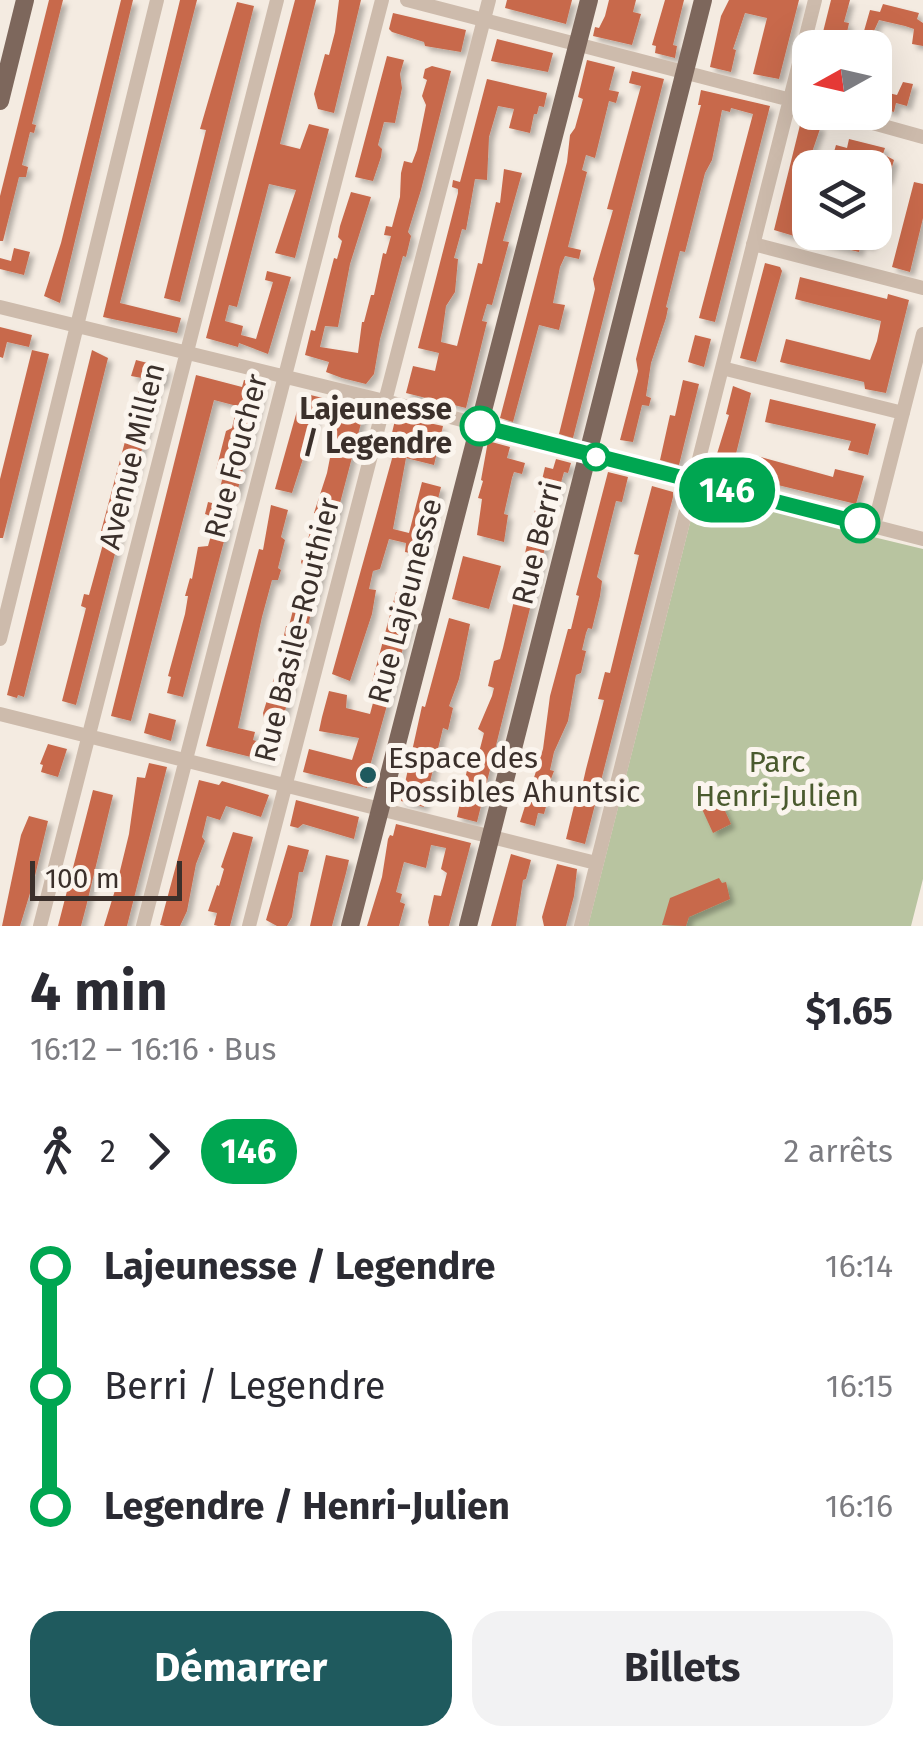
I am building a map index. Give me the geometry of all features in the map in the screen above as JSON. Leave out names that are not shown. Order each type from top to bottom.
[{"type":"main road","points":[[0,101],[25,0]]},
{"type":"main road","name":"Rue Lajeunesse","points":[[350,926],[589,0]]},
{"type":"main road","name":"Rue Berri","points":[[468,926],[703,0]]},
{"type":"street","points":[[0,639],[158,0]]},
{"type":"street","name":"Avenue Millen","points":[[40,926],[277,0]]},
{"type":"street","name":"Rue Foucher","points":[[143,926],[382,0]]},
{"type":"street","points":[[408,0],[790,99]]},
{"type":"street","name":"Rue Basile-Routhier","points":[[249,926],[489,0]]},
{"type":"street","points":[[580,926],[814,0]]},
{"type":"street","points":[[892,128],[923,137]]},
{"type":"street","points":[[753,244],[923,288]]},
{"type":"street","points":[[0,308],[385,401],[923,539]]},
{"type":"street","points":[[874,526],[923,334]]},
{"type":"street","points":[[722,368],[903,413]]},
{"type":"street","points":[[0,714],[596,863]]},
{"type":"green space","name":"Parc Henri-Julien","points":[[699,494],[853,530],[860,537],[923,549],[923,879],[911,926],[588,926]]},
{"type":"building","points":[[49,0],[63,0],[32,124],[36,125],[34,133],[30,132],[22,165],[28,167],[26,177],[19,177],[0,241],[0,196]]},
{"type":"building","points":[[121,0],[133,0],[60,303],[44,296],[61,243]]},
{"type":"building","points":[[180,0],[197,0],[120,303],[181,318],[177,333],[103,317]]},
{"type":"building","points":[[295,0],[316,0],[280,144],[300,149],[309,124],[329,129],[295,258],[275,253],[296,190],[269,184],[237,307],[229,305],[225,321],[243,326],[241,335],[256,339],[273,282],[265,280],[267,271],[291,277],[268,354],[239,343],[238,347],[206,338]]},
{"type":"building","points":[[339,0],[361,0],[334,113],[318,109],[314,94],[325,54],[329,55]]},
{"type":"building","points":[[507,0],[572,0],[566,24],[505,8]]},
{"type":"building","points":[[609,0],[636,0],[633,12],[641,14],[632,45],[593,36]]},
{"type":"building","points":[[665,0],[684,0],[673,45],[677,46],[675,58],[655,53],[656,46],[652,45]]},
{"type":"building","points":[[729,0],[799,0],[779,79],[753,74],[767,18],[745,13],[733,49],[736,50],[731,72],[710,67],[721,16]]},
{"type":"building","points":[[831,0],[850,0],[844,22],[849,23],[848,30],[824,30]]},
{"type":"building","points":[[237,2],[254,6],[180,302],[164,298],[206,130],[200,129]]},
{"type":"building","points":[[883,4],[919,13],[923,46],[912,44],[914,29],[905,26],[879,20],[874,30],[864,30],[870,10],[880,12]]},
{"type":"building","points":[[393,13],[466,30],[461,52],[425,46],[424,42],[392,32],[389,29]]},
{"type":"building","points":[[497,39],[553,53],[548,72],[491,61]]},
{"type":"building","points":[[387,56],[404,60],[402,88],[395,123],[384,122],[378,145],[381,157],[373,181],[355,177]]},
{"type":"building","points":[[587,60],[615,67],[609,90],[619,92],[616,103],[609,101],[595,158],[586,155],[582,170],[587,172],[568,247],[581,250],[579,259],[565,256],[560,267],[553,303],[565,305],[559,330],[539,325],[513,422],[500,418],[567,162],[570,135],[583,99],[578,97]]},
{"type":"building","points":[[432,66],[451,71],[408,232],[411,236],[406,257],[403,256],[380,339],[374,374],[366,384],[326,372],[329,362],[305,355],[334,258],[337,259],[342,241],[338,237],[340,226],[351,192],[371,197],[350,264],[338,327],[325,326],[320,347],[358,353],[362,322],[391,236],[384,235],[386,226],[392,227],[404,161],[412,163],[417,150],[426,105],[422,96],[427,80],[423,78],[425,69]]},
{"type":"building","points":[[632,71],[664,79],[573,438],[559,434],[595,289],[593,279],[613,210],[607,209],[641,86],[629,83]]},
{"type":"building","points":[[487,79],[547,93],[544,107],[539,106],[534,114],[530,133],[509,128],[514,109],[498,106],[489,137],[487,180],[475,179],[466,230],[462,229],[454,258],[458,259],[455,292],[446,306],[441,342],[457,346],[496,202],[500,203],[504,169],[522,173],[503,241],[509,242],[492,305],[487,304],[482,321],[487,322],[466,408],[406,393],[413,366],[435,371],[439,353],[418,348],[458,193],[452,187],[453,180],[460,182]]},
{"type":"building","points":[[903,82],[913,84],[907,106],[896,103],[894,112],[892,94],[897,95]]},
{"type":"building","points":[[701,90],[770,106],[715,322],[699,318],[753,114],[731,108],[730,112],[722,110],[712,160],[705,173],[685,252],[680,251],[666,318],[651,363],[646,396],[651,398],[649,406],[642,405],[633,442],[620,440],[638,371],[636,359],[701,105]]},
{"type":"building","points":[[799,130],[820,130],[813,150],[794,150]]},
{"type":"building","points":[[849,139],[885,148],[835,150],[836,145],[847,148]]},
{"type":"building","points":[[792,157],[792,235],[774,230]]},
{"type":"building","points":[[914,182],[923,184],[923,218],[910,272],[892,267]]},
{"type":"building","points":[[14,248],[30,252],[24,275],[0,269],[0,258],[11,261]]},
{"type":"building","points":[[765,263],[782,271],[756,362],[740,358]]},
{"type":"building","points":[[800,277],[887,299],[888,294],[909,300],[886,393],[865,389],[864,382],[780,362],[786,339],[870,360],[877,341],[881,321],[795,299]]},
{"type":"building","points":[[0,327],[32,335],[29,347],[7,342],[3,358],[0,357]]},
{"type":"building","points":[[695,335],[711,339],[704,367],[688,362]]},
{"type":"building","points":[[32,350],[49,354],[0,538],[0,479]]},
{"type":"building","points":[[92,350],[108,358],[24,697],[17,698],[7,695]]},
{"type":"building","points":[[136,360],[167,368],[163,384],[159,383],[76,705],[62,701],[86,608],[81,606],[84,594],[89,595],[103,544],[100,535],[142,378],[131,376]]},
{"type":"building","points":[[196,375],[242,387],[244,380],[264,384],[236,497],[231,496],[228,526],[183,697],[167,693],[171,677],[168,676],[198,547],[208,546],[216,518],[205,514],[208,502],[216,504],[223,476],[217,475],[216,470],[237,406],[214,400],[131,721],[111,716]]},
{"type":"building","points":[[683,380],[699,384],[679,465],[660,460]]},
{"type":"building","points":[[733,386],[751,393],[730,478],[711,473],[729,415],[726,414]]},
{"type":"building","points":[[302,393],[365,408],[297,667],[280,663],[279,659],[286,626],[295,602],[299,603],[308,568],[301,562],[311,529],[317,531],[321,515],[314,513],[338,417],[318,412],[292,493],[275,489]]},
{"type":"building","points":[[770,399],[876,424],[868,455],[848,450],[851,441],[765,422]]},
{"type":"building","points":[[396,416],[443,426],[434,465],[406,458],[393,529],[409,533],[422,482],[441,487],[424,556],[405,552],[406,543],[389,539],[380,569],[373,571],[369,589],[376,590],[372,614],[350,681],[332,674],[393,455],[387,454]]},
{"type":"building","points":[[488,441],[510,447],[507,458],[525,463],[522,474],[514,472],[512,478],[504,514],[508,515],[504,542],[477,535],[482,499],[478,498]]},
{"type":"building","points":[[757,456],[833,477],[835,469],[864,476],[856,504],[753,479],[749,477]]},
{"type":"building","points":[[556,459],[571,463],[547,519],[551,520],[543,556],[477,822],[457,817],[467,770],[474,772],[484,733],[478,729],[494,688],[488,686],[494,661],[500,659],[503,648],[545,467],[553,469]]},
{"type":"building","points":[[608,472],[628,477],[622,502],[616,501],[597,577],[602,581],[600,596],[592,629],[588,628],[586,633],[581,673],[576,675],[568,721],[554,752],[550,770],[554,771],[551,779],[547,778],[542,802],[547,803],[544,814],[538,813],[535,826],[520,822],[543,749],[550,696],[571,629]]},
{"type":"building","points":[[652,486],[673,492],[673,497],[585,844],[566,839],[574,806],[571,805],[575,790],[581,791],[604,700],[598,699],[605,672],[610,673]]},
{"type":"building","points":[[271,505],[288,510],[281,537],[285,540],[278,568],[281,570],[278,580],[272,580],[238,728],[255,732],[253,740],[275,746],[271,762],[206,746],[259,549],[263,550]]},
{"type":"building","points":[[463,556],[501,566],[489,609],[452,599]]},
{"type":"building","points":[[396,592],[410,596],[407,607],[414,609],[367,788],[303,772],[309,749],[352,760],[359,738],[319,731],[322,717],[329,691],[347,695],[346,708],[370,714],[377,688],[371,686]]},
{"type":"building","points":[[449,618],[470,624],[449,706],[453,708],[448,730],[443,728],[424,807],[401,801],[422,706],[425,707]]},
{"type":"building","points":[[274,678],[293,682],[282,722],[264,718],[263,713]]},
{"type":"building","points":[[149,713],[176,720],[171,741],[144,733]]},
{"type":"building","points":[[48,744],[67,749],[58,777],[41,772]]},
{"type":"building","points":[[149,763],[167,767],[127,926],[104,926],[116,887],[109,885],[112,873],[119,875],[129,834],[137,777],[145,778]]},
{"type":"building","points":[[199,780],[219,785],[222,781],[269,795],[261,817],[226,806],[220,820],[207,816],[202,837],[205,841],[187,911],[180,926],[160,925]]},
{"type":"building","points":[[93,790],[113,795],[86,907],[81,926],[58,926]]},
{"type":"building","points":[[296,800],[359,817],[354,839],[303,824],[298,828],[290,826]]},
{"type":"building","points":[[720,800],[731,824],[713,833],[702,809]]},
{"type":"building","points":[[29,816],[48,821],[34,880],[20,926],[2,926],[21,835]]},
{"type":"building","points":[[396,824],[471,843],[449,926],[429,926],[428,922],[434,895],[441,896],[447,873],[441,869],[446,848],[431,845],[426,868],[404,862],[396,892],[402,894],[400,902],[405,904],[399,926],[367,926],[382,877],[388,839]]},
{"type":"building","points":[[233,832],[253,837],[230,926],[218,926],[214,925],[217,913],[208,911]]},
{"type":"building","points":[[288,845],[309,850],[303,872],[299,872],[292,917],[287,926],[277,926],[266,920]]},
{"type":"building","points":[[511,854],[531,860],[523,880],[516,926],[491,926]]},
{"type":"building","points":[[326,855],[349,860],[332,926],[310,926]]},
{"type":"building","points":[[557,864],[577,869],[574,896],[566,926],[544,926],[542,917]]},
{"type":"building","points":[[719,878],[726,882],[730,899],[689,917],[686,926],[662,925],[670,898]]},
{"type":"bus line","name":"146","points":[[480,426],[860,523]]},
{"type":"place","name":"Lajeunesse / Legendre","points":[[480,426]]},
{"type":"place","name":"Espace des Possibles Ahuntsic","points":[[368,775]]}]
